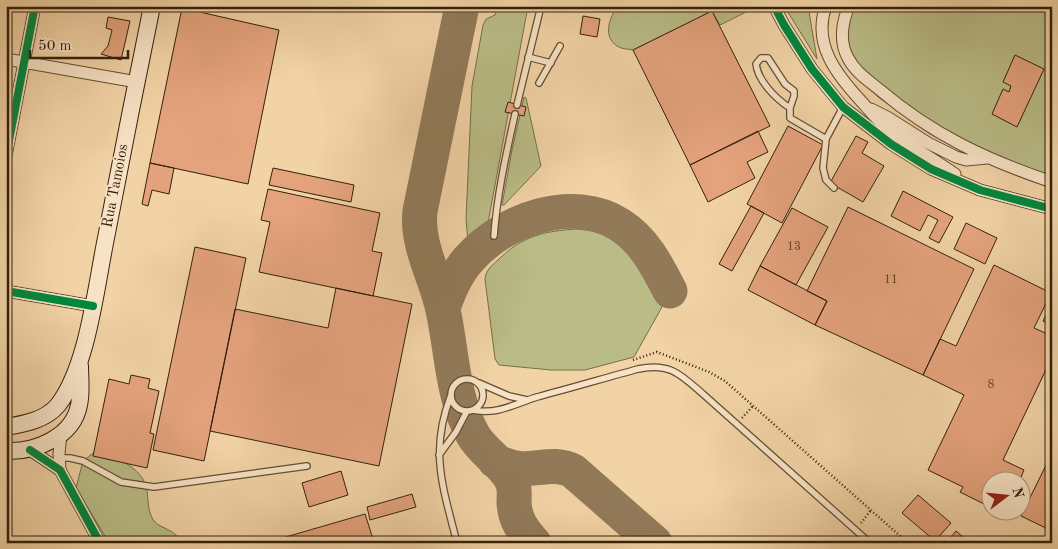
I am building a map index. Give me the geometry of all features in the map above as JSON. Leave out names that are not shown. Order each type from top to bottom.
[{"type":"main road","name":"Rua Tamoios","points":[[61,434],[74,419],[79,405],[80,364],[152,6]]},
{"type":"main road","name":"Rua Tamoios","points":[[56,407],[80,364]]},
{"type":"main road","points":[[6,426],[31,421],[47,414],[56,407],[62,418],[61,434],[30,450],[6,451]]},
{"type":"main road","points":[[30,450],[26,435],[31,421]]},
{"type":"street","points":[[6,156],[35,6]]},
{"type":"street","points":[[774,6],[784,26],[812,69],[844,107],[891,144],[931,169],[980,190],[1052,209]]},
{"type":"street","points":[[816,6],[821,19],[826,49],[836,72],[868,108],[889,130],[980,190]]},
{"type":"street","points":[[821,19],[826,6]]},
{"type":"street","points":[[849,6],[843,20],[842,34],[848,57],[854,67],[904,111],[958,144],[1048,180]]},
{"type":"street","points":[[6,59],[137,82]]},
{"type":"street","points":[[868,108],[887,116],[920,138],[956,157],[966,160],[989,158]]},
{"type":"street","points":[[6,291],[93,306]]},
{"type":"street","points":[[56,463],[61,434]]},
{"type":"street","points":[[30,450],[56,463],[100,543]]},
{"type":"lane","points":[[517,105],[541,6]]},
{"type":"lane","points":[[539,83],[560,46]]},
{"type":"lane","points":[[528,57],[551,63]]},
{"type":"lane","points":[[790,108],[778,100],[761,76],[756,64],[761,58],[768,58],[785,84],[794,91],[790,118],[826,139]]},
{"type":"lane","points":[[834,188],[826,180],[824,168],[826,139],[844,107]]},
{"type":"lane","points":[[494,236],[498,193],[515,114]]},
{"type":"lane","points":[[451,395],[452,402],[456,408],[487,413],[631,371],[653,366],[669,368],[683,376],[870,543]]},
{"type":"lane","points":[[457,543],[440,474],[439,456],[441,426],[452,388],[456,383],[467,378],[509,396],[527,400]]},
{"type":"lane","points":[[439,456],[470,411],[479,407],[484,395],[479,383]]},
{"type":"lane","points":[[56,463],[70,458],[83,461],[121,482],[154,487],[307,466]]},
{"type":"path","points":[[631,371],[628,361],[657,352],[709,372],[725,381],[908,543]]},
{"type":"path","points":[[736,424],[753,406]]},
{"type":"path","points":[[855,529],[871,510]]},
{"type":"green space","points":[[497,6],[528,6],[488,223],[468,242],[466,219],[472,86],[483,25],[486,19],[495,15]]},
{"type":"green space","points":[[617,6],[758,6],[720,25],[712,11],[633,50],[619,47],[612,42],[610,37],[610,21]]},
{"type":"green space","points":[[784,6],[808,6],[817,59]]},
{"type":"green space","points":[[845,6],[1052,6],[1052,188],[969,155],[930,134],[878,97],[849,64]]},
{"type":"green space","points":[[524,97],[526,98],[541,166],[502,205],[512,150]]},
{"type":"green space","points":[[577,229],[597,232],[619,243],[645,273],[662,307],[634,357],[585,370],[551,370],[499,365],[495,359],[485,279],[488,271],[507,252],[525,240],[544,233]]},
{"type":"green space","points":[[92,454],[118,459],[140,475],[147,490],[152,518],[157,524],[173,532],[180,543],[109,543],[76,488],[83,461]]},
{"type":"building","points":[[182,8],[279,30],[248,184],[150,163]]},
{"type":"building","points":[[712,11],[770,126],[690,165],[633,50]]},
{"type":"building","points":[[583,16],[600,19],[597,37],[580,34]]},
{"type":"building","points":[[108,17],[130,21],[121,60],[101,54],[108,46],[112,30],[106,28]]},
{"type":"building","points":[[1015,55],[1044,69],[1017,127],[992,114],[1003,89],[1009,92],[1011,86],[1003,82]]},
{"type":"building","points":[[508,102],[526,107],[524,116],[505,112]]},
{"type":"building","points":[[788,126],[823,145],[782,223],[747,204]]},
{"type":"building","points":[[758,131],[768,152],[747,162],[755,178],[708,202],[690,165]]},
{"type":"building","points":[[856,136],[868,142],[862,153],[884,166],[863,202],[830,183]]},
{"type":"building","points":[[150,163],[174,168],[169,194],[152,190],[148,206],[142,204]]},
{"type":"building","points":[[273,168],[354,185],[351,202],[269,185]]},
{"type":"building","points":[[268,189],[380,213],[372,251],[382,253],[373,296],[259,272],[270,222],[261,220]]},
{"type":"building","points":[[903,191],[953,217],[939,243],[929,238],[938,220],[928,215],[920,231],[891,216]]},
{"type":"building","points":[[751,206],[764,213],[732,271],[719,264]]},
{"type":"building","points":[[848,207],[974,269],[923,375],[815,325],[827,301],[807,291]]},
{"type":"building","points":[[792,208],[828,227],[796,285],[760,266]]},
{"type":"building","points":[[966,223],[997,238],[985,264],[954,249]]},
{"type":"building","points":[[195,247],[246,258],[204,461],[153,450]]},
{"type":"building","points":[[994,265],[1051,293],[1034,328],[1052,336],[1052,357],[1003,460],[1024,470],[1023,472],[980,472],[980,502],[960,492],[963,487],[928,470],[964,395],[923,375],[940,339],[956,346]]},
{"type":"building","points":[[760,266],[827,301],[815,325],[748,290]]},
{"type":"building","points":[[336,288],[412,304],[379,466],[210,431],[235,309],[328,328]]},
{"type":"building","points":[[1052,303],[1052,325],[1043,321]]},
{"type":"building","points":[[131,375],[150,379],[148,388],[159,391],[150,433],[154,434],[147,468],[93,456],[109,379],[129,384]]},
{"type":"building","points":[[1052,453],[1052,531],[1030,520],[1030,498]]},
{"type":"building","points":[[341,471],[348,495],[309,507],[302,483]]},
{"type":"building","points":[[412,494],[416,507],[370,520],[367,507]]},
{"type":"building","points":[[918,495],[951,523],[935,541],[902,513]]},
{"type":"building","points":[[365,514],[373,539],[361,543],[265,543]]},
{"type":"building","points":[[956,531],[970,543],[946,543]]},
{"type":"taxiway","points":[[462,6],[420,211],[421,236],[443,310],[457,390],[466,420],[477,442],[501,465],[510,477],[514,486],[514,503],[518,520],[523,530],[534,543]]},
{"type":"taxiway","points":[[443,308],[450,288],[460,270],[484,245],[520,223],[540,216],[561,212],[582,212],[601,216],[629,231],[655,263],[670,291]]},
{"type":"taxiway","points":[[495,461],[518,469],[554,466],[573,471],[655,543]]},
{"type":"cycle path","points":[[6,156],[35,6]]},
{"type":"cycle path","points":[[774,6],[812,69],[843,107],[891,144],[931,169],[980,190],[1052,209]]},
{"type":"cycle path","points":[[6,291],[93,306]]},
{"type":"cycle path","points":[[30,450],[60,470],[100,543]]}]
